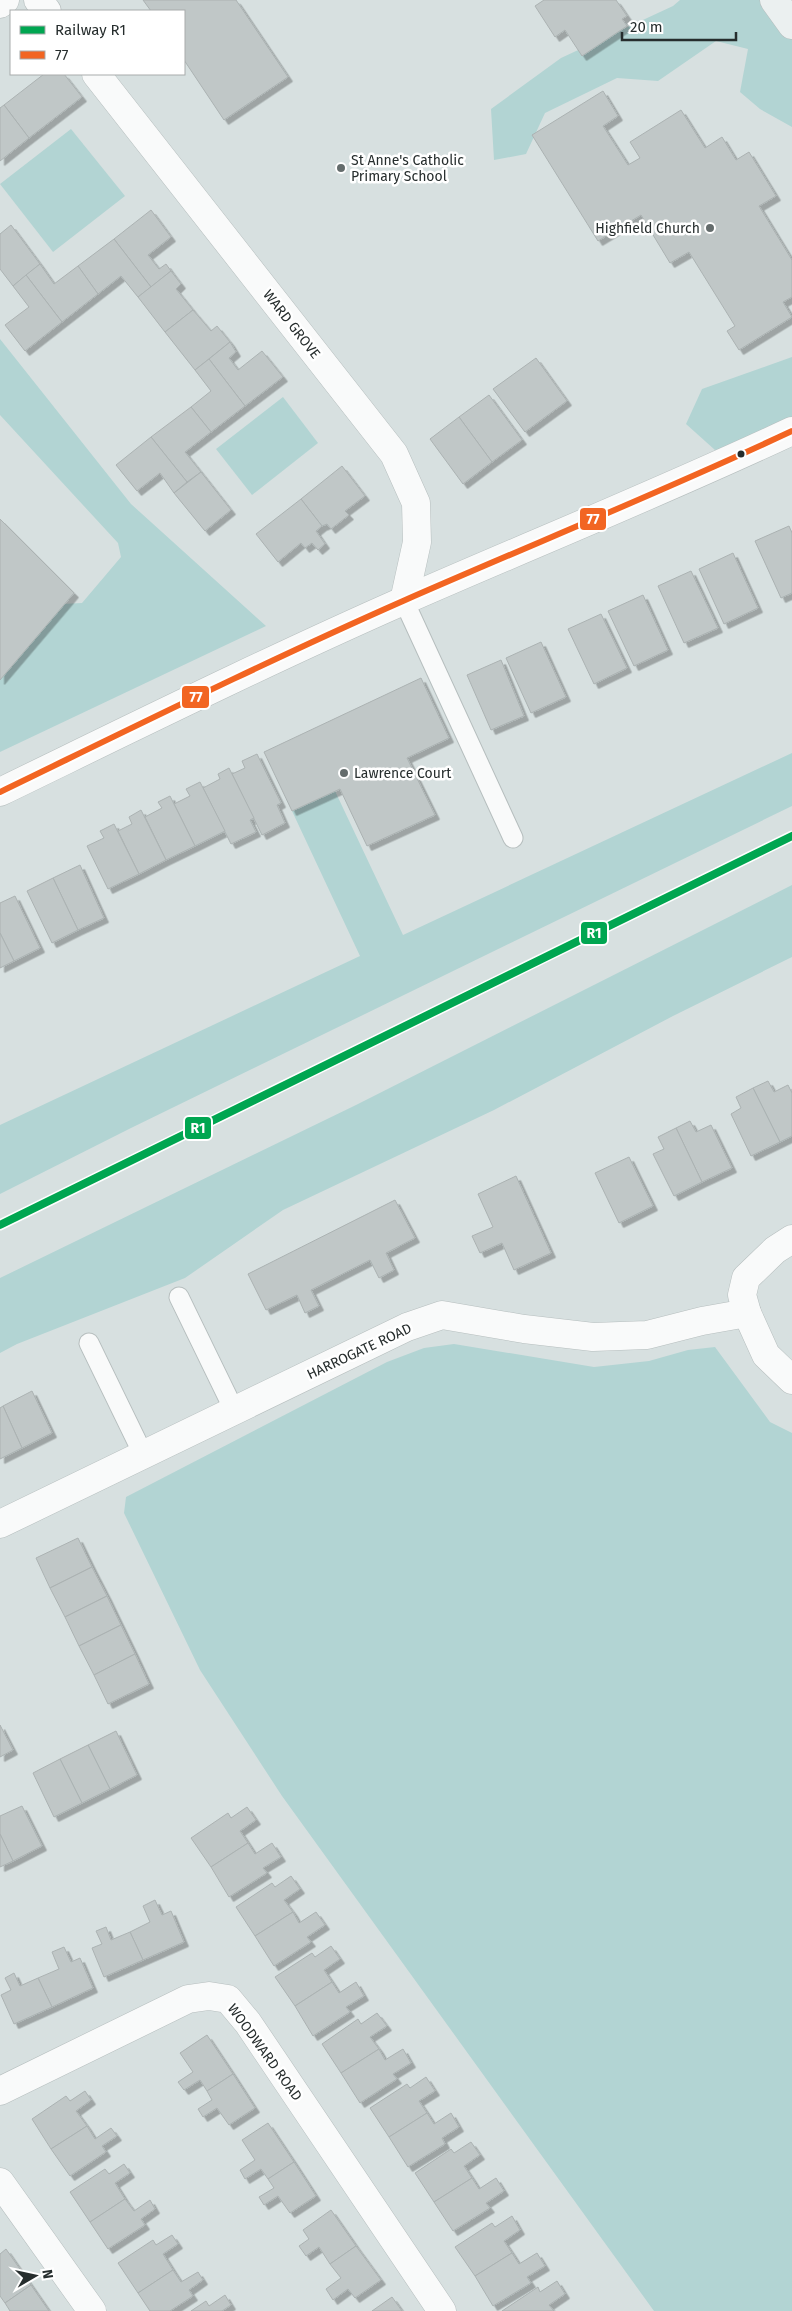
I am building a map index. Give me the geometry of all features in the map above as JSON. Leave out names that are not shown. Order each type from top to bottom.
[{"type":"street","points":[[0,4],[5,0]]},
{"type":"street","points":[[38,0],[46,10]]},
{"type":"street","points":[[774,0],[792,25]]},
{"type":"street","name":"WARD GROVE","points":[[97,75],[394,454],[416,503],[417,542],[404,601]]},
{"type":"street","points":[[0,792],[297,649],[404,601],[675,486],[792,431]]},
{"type":"street","points":[[792,1239],[775,1250],[746,1278],[742,1295],[747,1312],[766,1355],[792,1380]]},
{"type":"street","name":"HARROGATE ROAD","points":[[0,1524],[407,1328],[442,1315],[524,1329],[593,1337],[647,1335],[747,1312]]},
{"type":"street","name":"WOODWARD ROAD","points":[[0,2091],[188,1999],[209,1996],[228,1999],[248,2023],[442,2311]]},
{"type":"street","points":[[0,2182],[92,2311]]},
{"type":"lane","points":[[404,601],[513,838]]},
{"type":"lane","points":[[178,1297],[234,1410]]},
{"type":"lane","points":[[89,1343],[143,1454]]},
{"type":"shaded area","points":[[680,0],[792,0],[792,127],[760,109],[740,92],[748,49],[716,41],[658,81],[617,78],[545,113],[526,154],[494,160],[491,109],[561,58],[673,6]]},
{"type":"shaded area","points":[[71,129],[125,196],[53,252],[0,184]]},
{"type":"shaded area","points":[[0,339],[131,504],[266,626],[0,752],[0,653],[62,604],[82,603],[121,557],[118,543],[0,415]]},
{"type":"shaded area","points":[[792,357],[792,429],[774,437],[715,450],[686,424],[702,389]]},
{"type":"shaded area","points":[[283,397],[318,443],[252,495],[216,449]]},
{"type":"shaded area","points":[[792,753],[792,806],[131,1128],[0,1194],[0,1125],[360,956],[292,811],[335,791],[403,935]]},
{"type":"shaded area","points":[[792,885],[792,957],[673,1016],[494,1110],[283,1210],[185,1278],[17,1344],[0,1353],[0,1278],[356,1105]]},
{"type":"shaded area","points":[[454,1344],[594,1367],[649,1361],[688,1350],[715,1347],[770,1422],[792,1433],[792,2311],[654,2311],[282,1796],[200,1670],[124,1513],[126,1497],[387,1362],[424,1348]]},
{"type":"building","points":[[143,0],[236,0],[288,77],[224,120],[185,62],[185,10],[150,10]]},
{"type":"building","points":[[544,0],[616,0],[627,16],[622,19],[627,26],[582,56],[565,30],[555,37],[535,6]]},
{"type":"building","points":[[43,75],[65,75],[82,97],[29,138],[4,105]]},
{"type":"building","name":"Highfield Church","points":[[603,91],[618,116],[603,126],[628,165],[640,158],[630,142],[681,110],[705,148],[722,137],[736,160],[749,152],[776,196],[759,206],[792,260],[792,297],[783,302],[792,317],[739,350],[727,331],[735,326],[689,252],[670,263],[641,215],[598,241],[532,135]]},
{"type":"building","points":[[4,105],[29,138],[0,161],[0,108]]},
{"type":"building","points":[[151,210],[171,237],[148,255],[159,269],[166,264],[171,271],[151,287],[114,239]]},
{"type":"building","points":[[11,225],[40,264],[13,286],[0,269],[0,234]]},
{"type":"building","points":[[114,239],[151,287],[138,297],[121,276],[98,294],[78,266]]},
{"type":"building","points":[[40,264],[54,284],[78,266],[98,294],[62,322],[26,275]]},
{"type":"building","points":[[171,271],[181,284],[176,289],[193,310],[165,332],[138,297]]},
{"type":"building","points":[[26,275],[62,322],[25,351],[5,325],[29,307],[13,286]]},
{"type":"building","points":[[193,310],[211,331],[217,326],[230,342],[195,370],[165,332]]},
{"type":"building","points":[[230,342],[236,352],[229,358],[238,370],[262,351],[283,377],[245,406],[209,359]]},
{"type":"building","points":[[536,358],[567,401],[525,432],[493,389]]},
{"type":"building","points":[[209,359],[245,406],[211,432],[191,407],[211,391],[195,370]]},
{"type":"building","points":[[489,395],[522,440],[492,462],[459,417]]},
{"type":"building","points":[[191,407],[211,432],[185,452],[201,472],[187,482],[151,437]]},
{"type":"building","points":[[459,417],[492,462],[463,484],[430,439]]},
{"type":"building","points":[[151,437],[187,482],[174,493],[160,473],[137,491],[116,465]]},
{"type":"building","points":[[342,466],[365,496],[345,511],[349,515],[331,529],[327,524],[322,526],[301,499]]},
{"type":"building","points":[[201,472],[231,510],[205,531],[174,493]]},
{"type":"building","points":[[301,499],[322,526],[316,531],[325,544],[318,550],[312,543],[305,548],[301,543],[278,562],[256,534]]},
{"type":"building","points":[[0,519],[74,593],[0,680]]},
{"type":"building","points":[[789,526],[792,533],[792,593],[781,598],[755,541]]},
{"type":"building","points":[[733,553],[758,608],[724,624],[699,569]]},
{"type":"building","points":[[691,571],[718,628],[684,643],[658,586]]},
{"type":"building","points":[[643,595],[668,650],[634,666],[608,611]]},
{"type":"building","points":[[601,614],[627,668],[594,684],[568,629]]},
{"type":"building","points":[[541,642],[566,697],[531,713],[506,658]]},
{"type":"building","points":[[501,660],[524,716],[491,730],[467,675]]},
{"type":"building","name":"Lawrence Court","points":[[421,678],[449,738],[407,758],[435,815],[367,846],[340,789],[292,811],[264,752]]},
{"type":"building","points":[[257,754],[281,803],[277,805],[285,823],[262,835],[232,774],[245,768],[242,761]]},
{"type":"building","points":[[229,768],[254,818],[250,820],[256,832],[231,844],[203,788],[220,779],[218,774]]},
{"type":"building","points":[[200,782],[225,831],[195,846],[174,804],[190,796],[186,789]]},
{"type":"building","points":[[170,796],[195,846],[166,860],[145,817],[162,808],[158,802]]},
{"type":"building","points":[[141,810],[166,860],[139,874],[118,831],[132,824],[129,817]]},
{"type":"building","points":[[114,824],[139,874],[108,889],[87,846],[104,838],[100,831]]},
{"type":"building","points":[[80,865],[104,918],[78,930],[53,878]]},
{"type":"building","points":[[53,878],[78,930],[52,943],[27,891]]},
{"type":"building","points":[[15,896],[40,948],[14,961],[0,933],[0,903]]},
{"type":"building","points":[[0,933],[14,961],[0,968]]},
{"type":"building","points":[[768,1081],[774,1092],[788,1085],[792,1093],[792,1136],[780,1142],[753,1088]]},
{"type":"building","points":[[753,1088],[780,1142],[751,1156],[731,1114],[741,1108],[736,1097]]},
{"type":"building","points":[[690,1121],[696,1132],[711,1125],[732,1168],[702,1182],[676,1128]]},
{"type":"building","points":[[676,1128],[702,1182],[674,1196],[653,1154],[664,1149],[658,1137]]},
{"type":"building","points":[[629,1157],[653,1206],[619,1223],[595,1173]]},
{"type":"building","points":[[516,1176],[551,1253],[514,1270],[502,1243],[480,1253],[472,1236],[493,1227],[478,1194]]},
{"type":"building","points":[[395,1200],[415,1238],[386,1253],[394,1270],[379,1278],[370,1260],[311,1290],[319,1306],[305,1313],[297,1295],[266,1310],[248,1274]]},
{"type":"building","points":[[32,1391],[52,1433],[22,1448],[3,1406]]},
{"type":"building","points":[[3,1406],[22,1448],[0,1459],[0,1408]]},
{"type":"building","points":[[78,1538],[92,1567],[50,1588],[36,1558]]},
{"type":"building","points":[[92,1567],[107,1596],[65,1617],[50,1588]]},
{"type":"building","points":[[107,1596],[121,1625],[79,1646],[65,1617]]},
{"type":"building","points":[[121,1625],[135,1654],[94,1675],[79,1646]]},
{"type":"building","points":[[135,1654],[149,1684],[108,1704],[94,1675]]},
{"type":"building","points":[[0,1725],[13,1750],[0,1757]]},
{"type":"building","points":[[116,1731],[137,1775],[110,1789],[88,1745]]},
{"type":"building","points":[[88,1745],[110,1789],[82,1803],[60,1759]]},
{"type":"building","points":[[60,1759],[82,1803],[54,1817],[33,1773]]},
{"type":"building","points":[[22,1806],[42,1846],[13,1861],[0,1834],[0,1816]]},
{"type":"building","points":[[247,1807],[256,1820],[240,1831],[248,1843],[211,1867],[191,1838],[228,1813],[231,1818]]},
{"type":"building","points":[[0,1834],[13,1861],[0,1867]]},
{"type":"building","points":[[248,1843],[255,1854],[272,1843],[281,1857],[263,1868],[267,1873],[229,1897],[211,1867]]},
{"type":"building","points":[[291,1876],[300,1889],[284,1900],[293,1912],[255,1936],[236,1907],[272,1883],[275,1887]]},
{"type":"building","points":[[155,1900],[162,1915],[171,1911],[184,1942],[143,1960],[130,1932],[150,1922],[143,1906]]},
{"type":"building","points":[[293,1912],[299,1923],[316,1912],[325,1925],[307,1937],[311,1942],[274,1966],[255,1936]]},
{"type":"building","points":[[106,1927],[111,1940],[130,1932],[143,1960],[104,1977],[92,1948],[102,1944],[96,1931]]},
{"type":"building","points":[[331,1946],[340,1959],[324,1970],[332,1982],[295,2006],[275,1977],[312,1953],[315,1957]]},
{"type":"building","points":[[64,1947],[71,1962],[80,1958],[93,1988],[52,2007],[38,1978],[59,1969],[52,1952]]},
{"type":"building","points":[[14,1973],[20,1986],[38,1978],[52,2007],[14,2024],[1,1995],[11,1990],[5,1978]]},
{"type":"building","points":[[332,1982],[339,1993],[356,1982],[364,1996],[346,2007],[350,2012],[313,2036],[295,2006]]},
{"type":"building","points":[[377,2013],[387,2026],[370,2037],[379,2049],[341,2073],[322,2044],[358,2019],[361,2024]]},
{"type":"building","points":[[207,2035],[233,2074],[207,2091],[200,2080],[184,2090],[178,2082],[193,2072],[180,2053]]},
{"type":"building","points":[[379,2049],[385,2060],[403,2049],[411,2063],[393,2074],[397,2079],[360,2103],[341,2073]]},
{"type":"building","points":[[233,2074],[255,2108],[229,2125],[217,2108],[203,2117],[198,2109],[212,2100],[207,2091]]},
{"type":"building","points":[[426,2077],[435,2091],[419,2101],[427,2113],[389,2137],[370,2108],[407,2084],[410,2088]]},
{"type":"building","points":[[85,2091],[91,2100],[76,2111],[87,2126],[51,2149],[32,2119],[66,2096],[70,2101]]},
{"type":"building","points":[[427,2113],[434,2124],[451,2113],[459,2127],[442,2138],[445,2144],[408,2167],[389,2137]]},
{"type":"building","points":[[268,2123],[294,2162],[268,2179],[261,2169],[245,2179],[240,2170],[255,2160],[242,2140]]},
{"type":"building","points":[[87,2126],[95,2139],[111,2128],[117,2136],[102,2146],[106,2152],[70,2176],[51,2149]]},
{"type":"building","points":[[471,2142],[480,2155],[464,2166],[472,2178],[434,2202],[415,2173],[451,2149],[454,2153]]},
{"type":"building","points":[[294,2162],[316,2196],[290,2213],[278,2196],[264,2205],[259,2197],[274,2188],[268,2179]]},
{"type":"building","points":[[124,2164],[130,2173],[115,2183],[125,2199],[90,2222],[70,2192],[105,2169],[109,2174]]},
{"type":"building","points":[[472,2178],[479,2189],[496,2178],[504,2191],[486,2203],[490,2208],[453,2231],[434,2202]]},
{"type":"building","points":[[125,2199],[134,2211],[150,2200],[155,2209],[141,2219],[145,2225],[108,2249],[90,2222]]},
{"type":"building","points":[[331,2210],[356,2246],[330,2264],[319,2247],[306,2256],[299,2246],[309,2239],[303,2230]]},
{"type":"building","points":[[512,2216],[520,2230],[504,2241],[512,2253],[475,2276],[455,2247],[492,2223],[495,2227]]},
{"type":"building","points":[[172,2235],[178,2244],[163,2254],[173,2270],[138,2293],[118,2263],[153,2240],[156,2245]]},
{"type":"building","points":[[356,2246],[381,2280],[355,2298],[348,2289],[333,2300],[326,2289],[341,2278],[330,2264]]},
{"type":"building","points":[[6,2249],[31,2285],[5,2303],[0,2296],[0,2254]]},
{"type":"building","points":[[512,2253],[519,2264],[537,2253],[545,2266],[527,2277],[531,2283],[493,2306],[475,2276]]},
{"type":"building","points":[[173,2270],[181,2282],[198,2272],[203,2280],[189,2290],[193,2296],[170,2311],[150,2311],[138,2293]]},
{"type":"building","points":[[557,2281],[565,2294],[549,2305],[554,2311],[502,2311],[538,2287],[540,2292]]},
{"type":"building","points":[[31,2285],[49,2311],[10,2311],[5,2303]]},
{"type":"building","points":[[225,2295],[231,2305],[222,2311],[191,2311],[206,2301],[209,2306]]},
{"type":"building","points":[[392,2297],[402,2311],[372,2311]]},
{"type":"rail line","name":"R1","points":[[0,1225],[792,836]]},
{"type":"transit line","name":"77","points":[[0,792],[352,624],[696,475],[792,431]]},
{"type":"place","name":"St Anne's Catholic Primary School","points":[[341,168]]},
{"type":"place","name":"Highfield Church","points":[[710,228]]},
{"type":"place","name":"Lawrence Court","points":[[344,773]]}]
